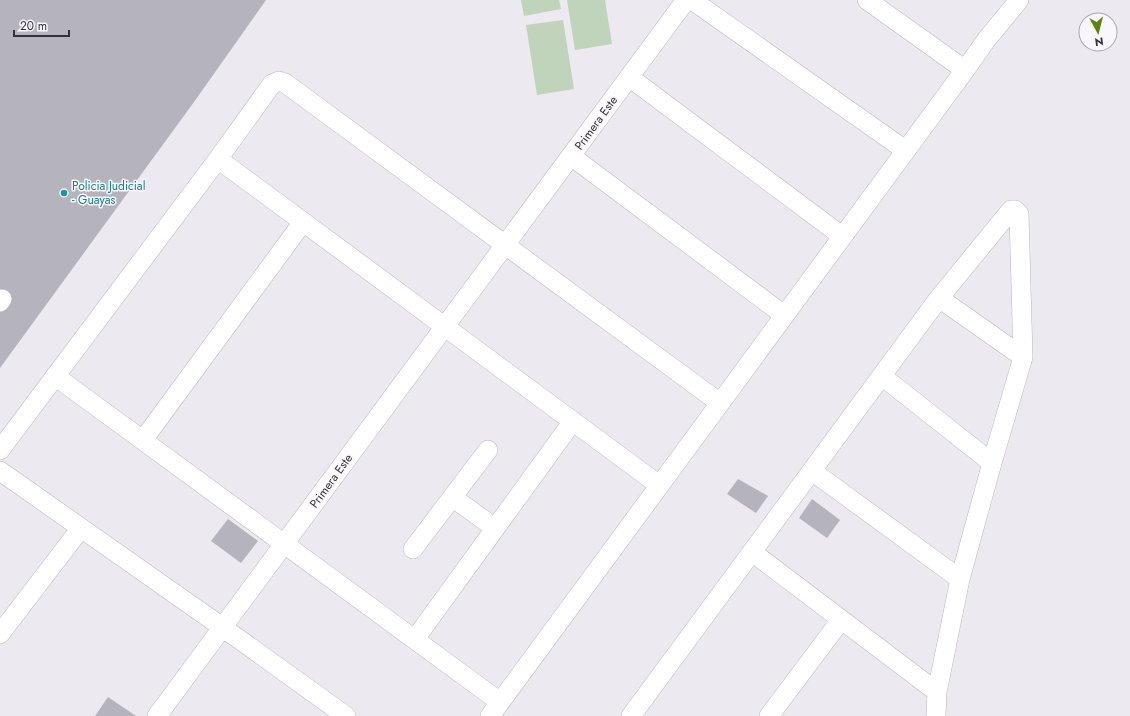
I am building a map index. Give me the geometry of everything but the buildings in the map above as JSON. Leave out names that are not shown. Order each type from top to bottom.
[{"type":"street","name":"Primera Este","points":[[157,716],[686,0]]},
{"type":"street","points":[[692,0],[905,150]]},
{"type":"street","points":[[867,0],[964,70]]},
{"type":"street","points":[[55,376],[414,639],[495,709],[964,70],[1019,0]]},
{"type":"street","points":[[629,77],[842,236]]},
{"type":"street","points":[[0,450],[272,84],[279,81],[285,83],[720,403]]},
{"type":"street","points":[[571,156],[784,315]]},
{"type":"street","points":[[218,158],[659,485]]},
{"type":"street","points":[[631,716],[939,298],[1010,210],[1015,210],[1019,214],[1023,357],[960,579],[937,692],[936,716]]},
{"type":"street","points":[[143,440],[303,222]]},
{"type":"street","points":[[939,298],[1023,357]]},
{"type":"street","points":[[882,376],[992,464]]},
{"type":"street","points":[[414,639],[572,421]]},
{"type":"street","points":[[413,549],[488,450]]},
{"type":"street","points":[[0,471],[346,716]]},
{"type":"street","points":[[812,471],[960,579]]},
{"type":"street","points":[[452,497],[495,528]]},
{"type":"street","points":[[0,634],[80,528]]},
{"type":"street","points":[[752,552],[937,692]]},
{"type":"street","points":[[768,716],[841,620]]},
{"type":"green space","points":[[521,0],[559,0],[561,9],[524,16]]},
{"type":"green space","points":[[567,0],[605,0],[612,44],[575,50]]},
{"type":"green space","points":[[563,20],[574,89],[537,95],[526,25]]},
{"type":"place","name":"Policia Judicial - Guayas","points":[[64,193]]}]
